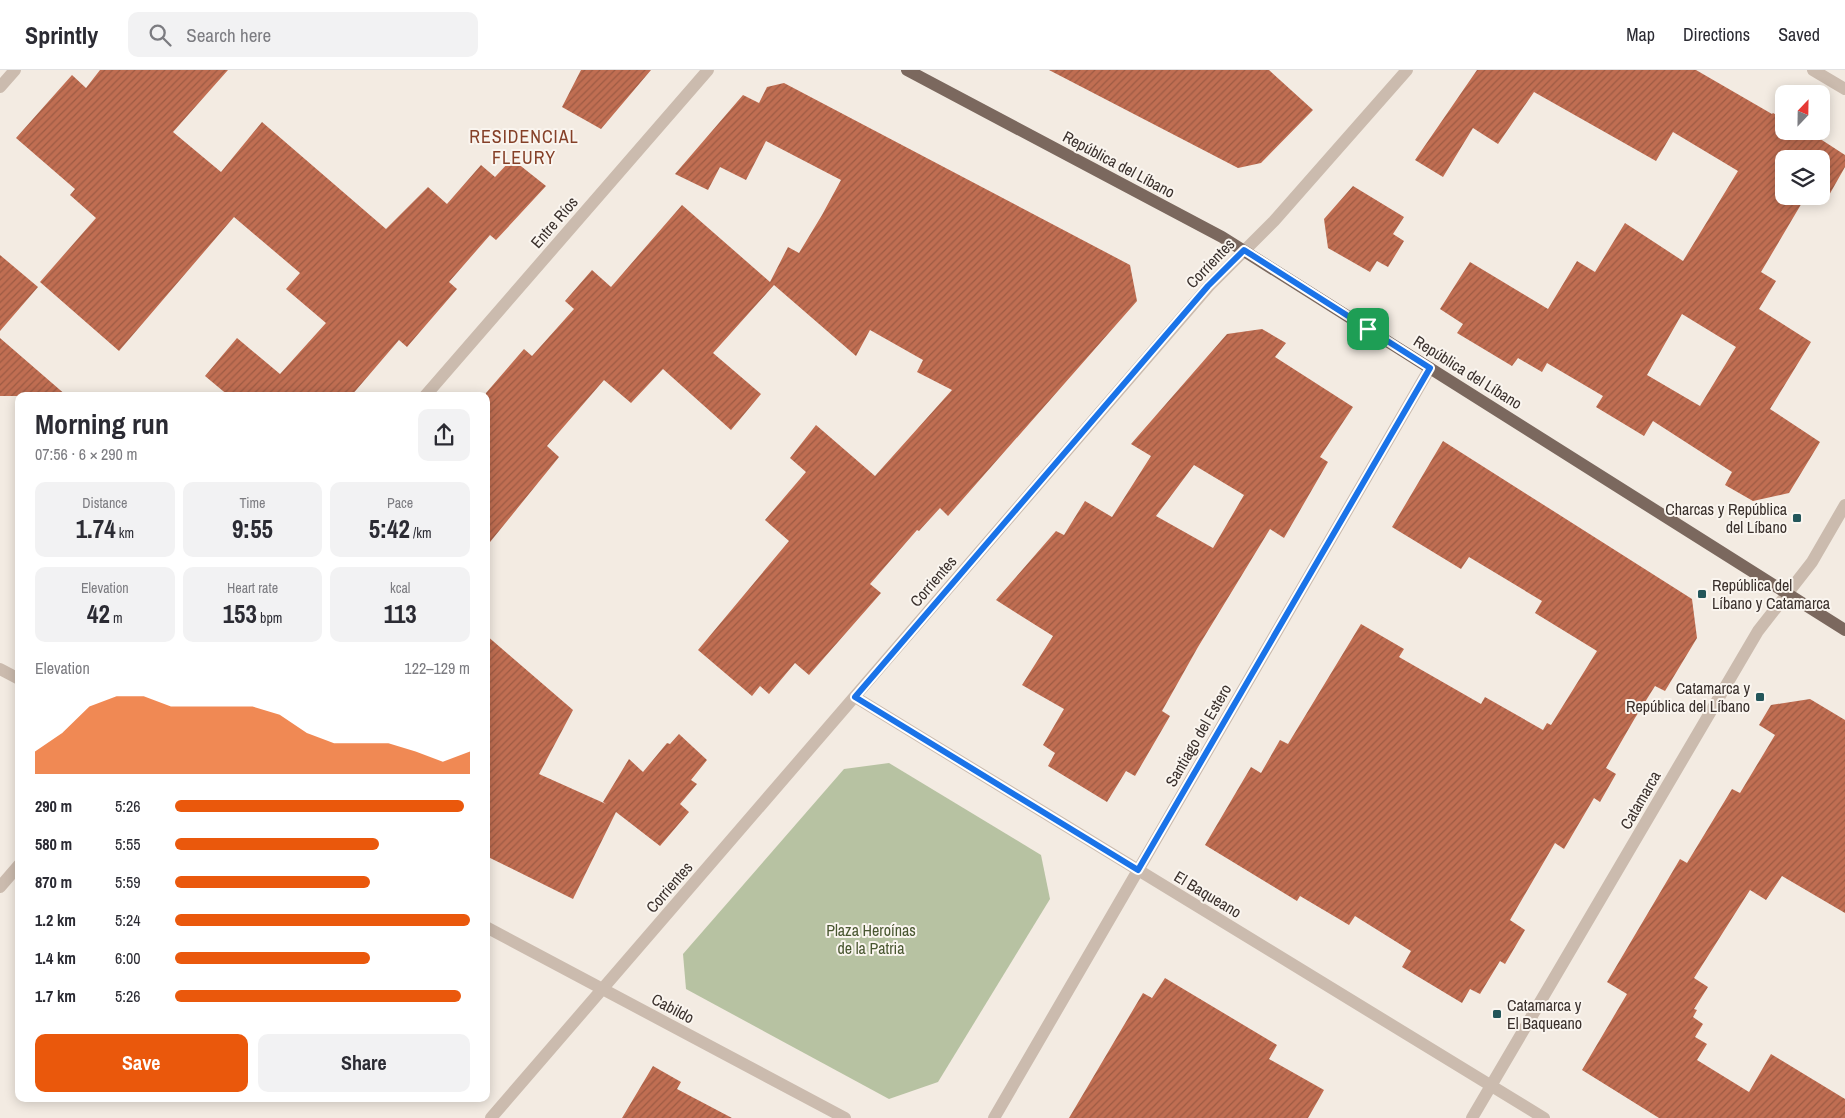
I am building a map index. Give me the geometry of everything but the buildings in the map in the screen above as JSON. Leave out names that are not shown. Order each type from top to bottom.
[{"type":"main road","name":"República del Líbano","points":[[907,70],[1222,236],[1845,630]]},
{"type":"street","points":[[0,87],[15,70]]},
{"type":"street","name":"Entre Ríos","points":[[428,392],[708,70]]},
{"type":"street","name":"Corrientes","points":[[491,1118],[1208,286],[1274,221],[1406,70]]},
{"type":"street","points":[[1813,70],[1845,89]]},
{"type":"street","name":"Santiago del Estero","points":[[994,1118],[1430,368]]},
{"type":"street","name":"Catamarca","points":[[1472,1118],[1758,631],[1812,562],[1845,505]]},
{"type":"street","points":[[0,669],[15,677]]},
{"type":"street","name":"El Baqueano","points":[[855,697],[1544,1118]]},
{"type":"street","points":[[0,887],[15,870]]},
{"type":"street","name":"Cabildo","points":[[490,929],[845,1118]]},
{"type":"green space","name":"Plaza Heroínas de la Patria","points":[[889,763],[1041,855],[1050,899],[938,1082],[889,1099],[686,989],[683,954],[844,769]]},
{"type":"place","name":"Charcas y República del Líbano","points":[[1797,518]]},
{"type":"place","name":"República del Líbano y Catamarca","points":[[1702,594]]},
{"type":"place","name":"Catamarca y República del Líbano","points":[[1760,697]]},
{"type":"place","name":"Catamarca y El Baqueano","points":[[1497,1014]]},
{"type":"district","name":"RESIDENCIAL FLEURY","points":[[524,147]]},
{"type":"route","points":[[1244,250],[1368,329],[1430,368],[1138,870],[855,697],[1208,286],[1244,250]]}]
